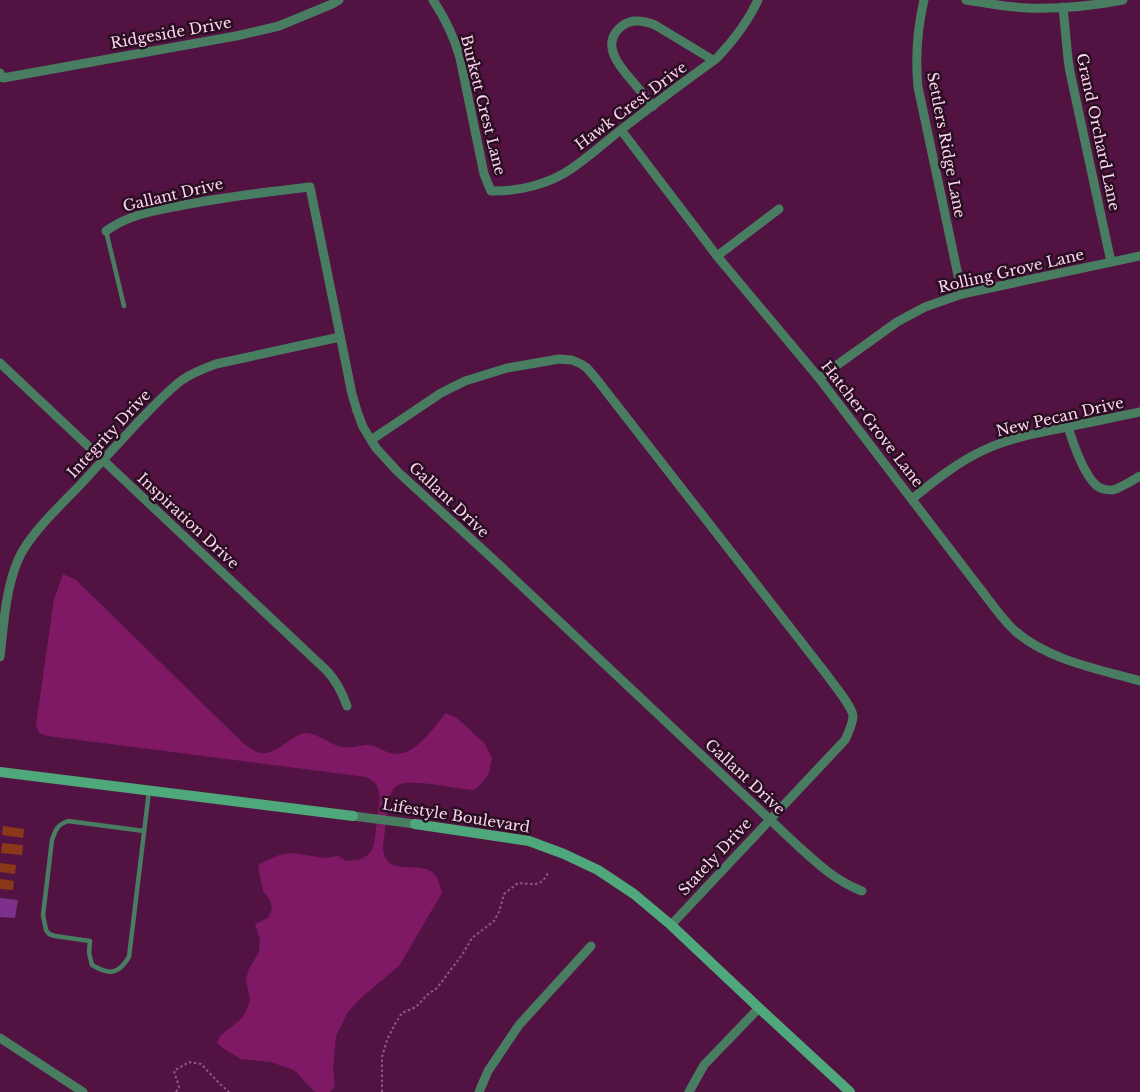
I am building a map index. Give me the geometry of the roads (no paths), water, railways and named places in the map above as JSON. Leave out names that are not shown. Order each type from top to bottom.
[{"type":"street","name":"Ridgeside Drive","points":[[2,75],[236,36],[279,26],[339,0]]},
{"type":"street","name":"Burkett Crest Lane","points":[[433,0],[445,20],[460,58],[484,174],[491,191]]},
{"type":"street","name":"Hawk Crest Drive","points":[[491,191],[525,187],[551,179],[571,169],[713,60],[734,39],[758,0]]},
{"type":"street","name":"Settlers Ridge Lane","points":[[924,0],[917,38],[918,87],[962,294]]},
{"type":"street","points":[[966,0],[1026,8],[1082,6],[1123,0]]},
{"type":"street","name":"Grand Orchard Lane","points":[[1063,7],[1070,72],[1111,262]]},
{"type":"street","points":[[653,106],[615,59],[612,47],[614,35],[624,24],[640,21],[655,25],[713,60]]},
{"type":"street","name":"Hatcher Grove Lane","points":[[621,130],[718,256],[819,378],[998,612],[1014,630],[1046,651],[1066,659],[1140,681]]},
{"type":"street","name":"Gallant Drive","points":[[106,230],[117,223],[137,215],[225,197],[310,188],[357,411],[363,427],[376,448],[398,472],[818,864],[847,885],[862,890]]},
{"type":"street","points":[[718,256],[779,209]]},
{"type":"street","name":"Rolling Grove Lane","points":[[819,378],[897,322],[925,307],[962,294],[1140,256]]},
{"type":"street","name":"Integrity Drive","points":[[0,657],[6,600],[18,559],[38,529],[170,390],[192,374],[210,366],[340,337]]},
{"type":"street","name":"Stately Drive","points":[[370,440],[464,381],[506,368],[559,359],[572,360],[581,364],[593,375],[827,675],[848,705],[853,716],[845,740],[671,925]]},
{"type":"street","name":"Inspiration Drive","points":[[0,363],[326,670],[341,691],[347,706]]},
{"type":"street","name":"New Pecan Drive","points":[[912,499],[934,481],[984,450],[1007,441],[1140,412]]},
{"type":"street","points":[[1068,427],[1089,476],[1102,489],[1113,490],[1140,476]]},
{"type":"street","name":"Lifestyle Boulevard","points":[[0,772],[415,824],[530,841],[598,870],[627,889],[671,925],[850,1092]]},
{"type":"street","points":[[479,1092],[488,1071],[518,1025],[591,946]]},
{"type":"street","points":[[689,1092],[704,1066],[759,1008]]},
{"type":"street","points":[[0,1038],[83,1092]]},
{"type":"lane","points":[[106,230],[124,306]]},
{"type":"lane","points":[[144,831],[68,821],[61,824],[52,840],[43,915],[46,930],[55,936],[90,942],[89,954],[92,965],[102,971],[113,972],[123,967],[129,957],[149,791]]}]
